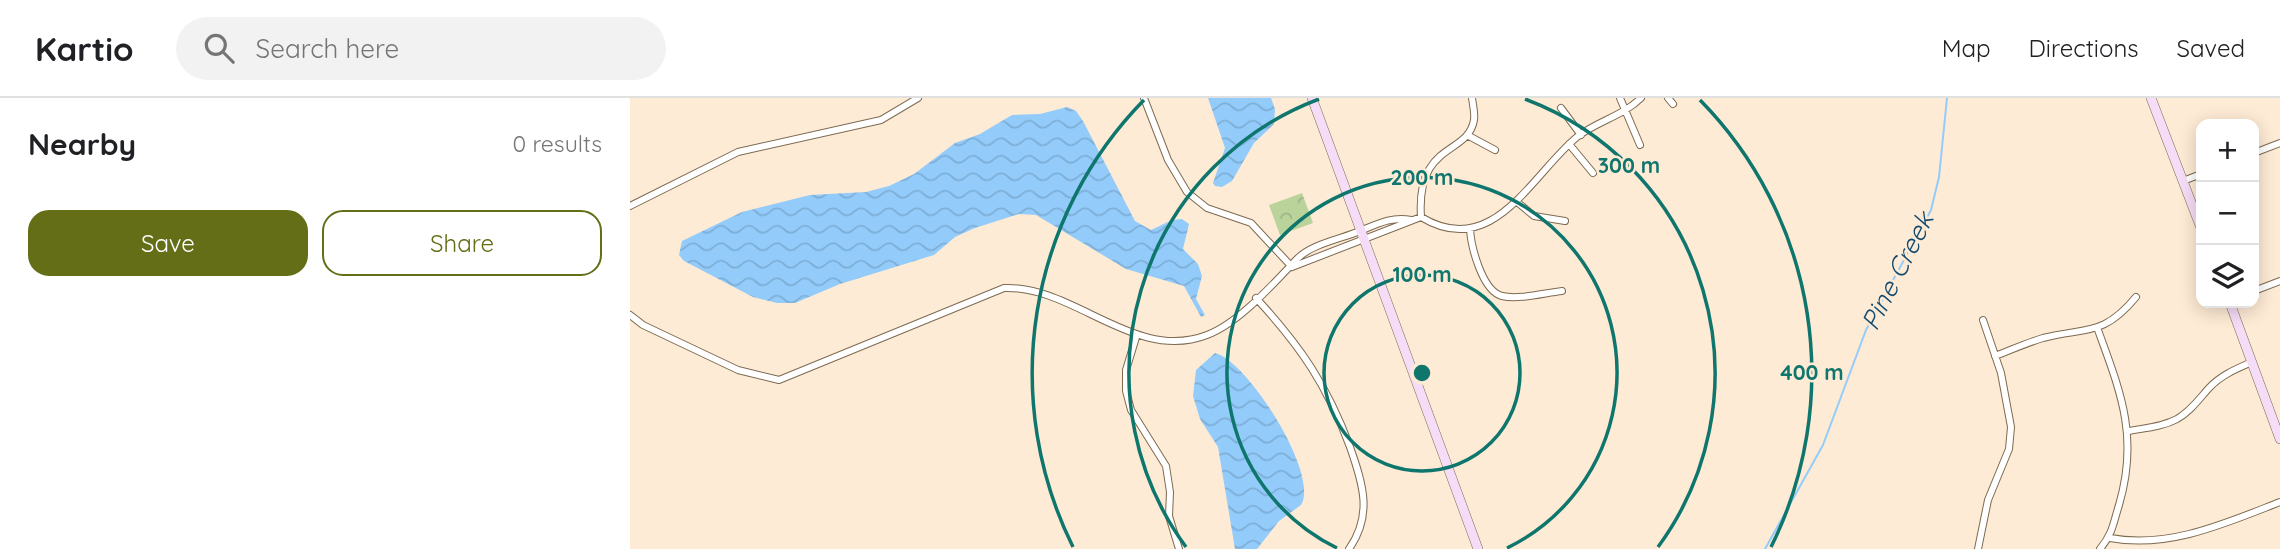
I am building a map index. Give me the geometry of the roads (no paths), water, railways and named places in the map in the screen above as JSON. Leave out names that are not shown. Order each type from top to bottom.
[{"type":"street","points":[[630,206],[738,152],[881,120],[918,98]]},
{"type":"street","points":[[1144,98],[1168,160],[1187,192],[1207,208],[1251,223],[1292,267]]},
{"type":"street","points":[[1312,98],[1478,549]]},
{"type":"street","points":[[1421,217],[1427,169],[1444,150],[1467,135],[1474,121],[1472,98]]},
{"type":"street","points":[[1620,98],[1640,145]]},
{"type":"street","points":[[630,315],[643,325],[737,370],[764,379],[779,380],[1004,288],[1032,291],[1138,334],[1173,342],[1205,336],[1223,326],[1292,267],[1362,235],[1421,217],[1447,228],[1469,229],[1517,202],[1569,145],[1581,135],[1625,111],[1641,98]]},
{"type":"street","points":[[2151,98],[2196,215]]},
{"type":"street","points":[[1562,108],[1581,135]]},
{"type":"street","points":[[1467,135],[1495,150]]},
{"type":"street","points":[[2259,151],[2280,143]]},
{"type":"street","points":[[1569,145],[1593,173]]},
{"type":"street","points":[[2183,181],[2196,176]]},
{"type":"street","points":[[1517,202],[1534,216],[1564,221]]},
{"type":"street","points":[[1469,229],[1475,257],[1494,293],[1504,296],[1562,291]]},
{"type":"street","points":[[2259,289],[2280,281]]},
{"type":"street","points":[[1256,298],[1312,364],[1339,417],[1365,496],[1363,523],[1349,549]]},
{"type":"street","points":[[1995,356],[2043,338],[2098,330],[2136,298]]},
{"type":"street","points":[[2232,308],[2277,424],[2280,439]]},
{"type":"street","points":[[1978,549],[1987,500],[2002,470],[2010,438],[2008,401],[1983,320]]},
{"type":"street","points":[[2098,330],[2122,395],[2129,431],[2123,492],[2110,538],[2100,549]]},
{"type":"street","points":[[1138,334],[1126,370],[1128,401],[1166,466],[1170,523],[1179,549]]},
{"type":"street","points":[[2129,431],[2161,426],[2179,418],[2220,378],[2252,362]]},
{"type":"street","points":[[2110,538],[2149,546],[2171,542],[2280,502]]},
{"type":"water","points":[[1208,98],[1271,98],[1275,109],[1274,124],[1254,143],[1232,181],[1222,187],[1213,183],[1225,148]]},
{"type":"water","points":[[1067,107],[1076,111],[1083,121],[1135,221],[1151,230],[1172,220],[1182,219],[1189,224],[1183,249],[1198,264],[1202,276],[1196,299],[1205,315],[1201,317],[1184,286],[1126,269],[1036,215],[1019,214],[975,228],[955,237],[934,255],[840,284],[795,303],[777,303],[753,297],[684,261],[679,255],[682,241],[742,212],[810,195],[866,192],[889,186],[914,174],[955,143],[980,134],[1012,115],[1040,114]]},
{"type":"water","points":[[1215,353],[1229,361],[1262,397],[1278,421],[1300,470],[1304,490],[1301,505],[1279,521],[1257,549],[1235,549],[1218,447],[1200,419],[1193,396],[1196,370]]},
{"type":"waterway","name":"Pine Creek","points":[[1765,549],[1823,445],[1866,330],[1931,210],[1939,177],[1947,98]]}]
